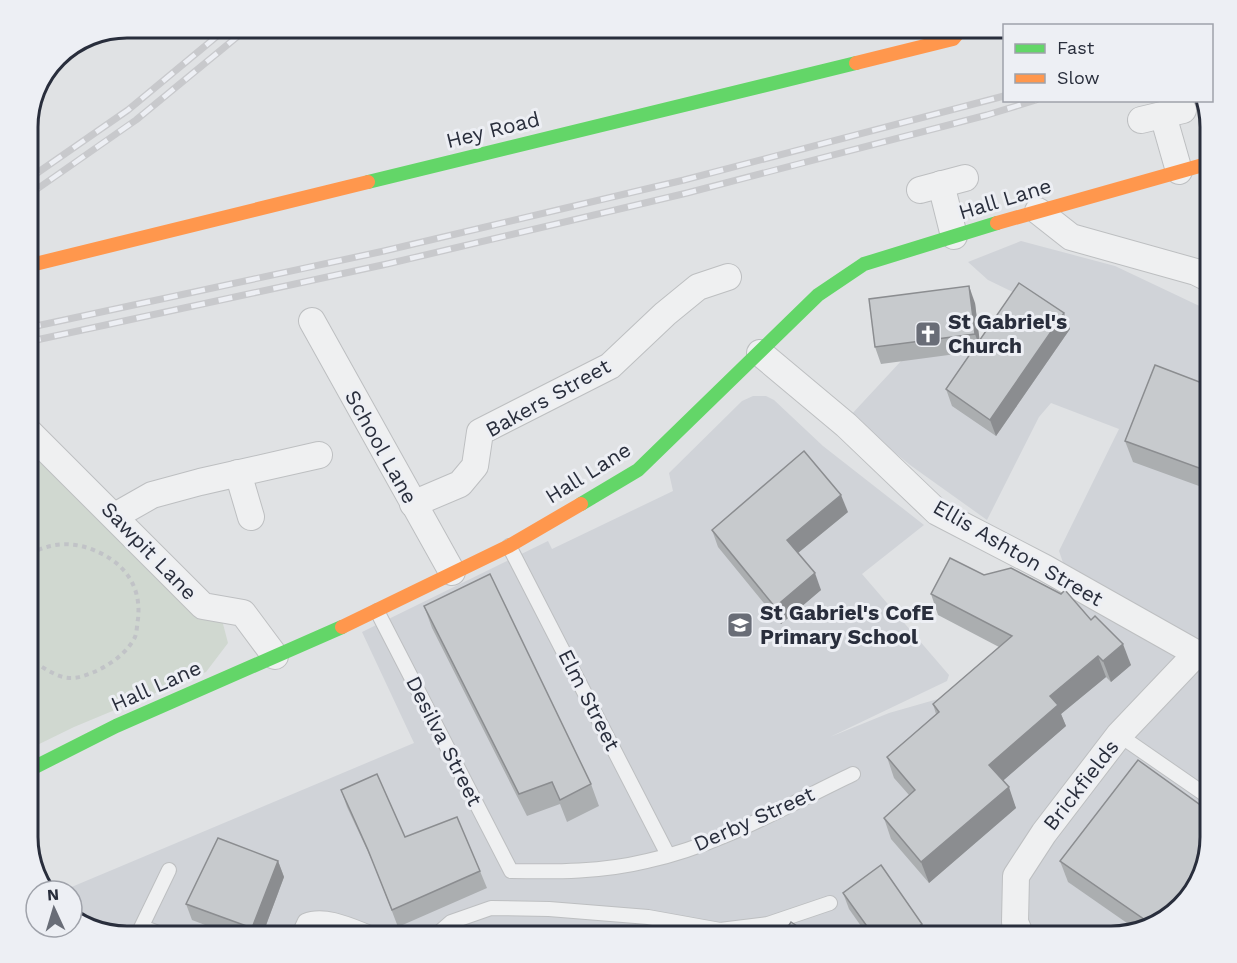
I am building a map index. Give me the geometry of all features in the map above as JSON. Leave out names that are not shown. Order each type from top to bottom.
[{"type":"street","name":"Hey Road","points":[[38,263],[955,37]]},
{"type":"street","points":[[1162,115],[1179,171]]},
{"type":"street","name":"Hall Lane","points":[[38,765],[116,726],[376,611],[509,546],[638,470],[818,295],[864,264],[1038,211],[1200,166]]},
{"type":"street","points":[[942,184],[954,236]]},
{"type":"street","points":[[1038,211],[1071,237],[1200,274]]},
{"type":"street","name":"Bakers Street","points":[[413,504],[460,484],[475,466],[480,432],[610,366],[665,314],[698,287],[728,277]]},
{"type":"street","name":"School Lane","points":[[312,321],[452,572]]},
{"type":"street","name":"Ellis Ashton Street","points":[[760,353],[846,424],[937,512],[1045,568],[1200,656]]},
{"type":"street","name":"Sawpit Lane","points":[[38,441],[203,606],[243,613],[275,657]]},
{"type":"street","points":[[115,516],[152,495],[319,455]]},
{"type":"street","points":[[238,473],[251,517]]},
{"type":"street","name":"Brickfields","points":[[1016,926],[1014,922],[1016,876],[1044,833],[1119,735],[1200,661]]},
{"type":"lane","name":"Elm Street","points":[[509,546],[669,855]]},
{"type":"lane","name":"Desilva Street","points":[[376,611],[511,871]]},
{"type":"lane","points":[[1119,735],[1200,791]]},
{"type":"lane","name":"Derby Street","points":[[511,871],[577,872],[648,861],[723,837],[853,774]]},
{"type":"lane","points":[[142,926],[169,870]]},
{"type":"lane","points":[[752,926],[768,924],[830,903]]},
{"type":"lane","points":[[446,926],[451,922],[491,908],[549,909],[648,917],[698,926]]},
{"type":"lane","points":[[303,926],[305,921],[313,918],[336,921],[350,926]]},
{"type":"path","points":[[38,549],[73,543],[101,553],[122,567],[133,583],[139,606],[136,636],[120,656],[105,667],[81,678],[63,677],[38,663]]},
{"type":"shaded area","points":[[1021,241],[1115,266],[1200,306],[1200,837],[1197,858],[1168,904],[1160,911],[1134,922],[1111,926],[126,926],[98,921],[84,914],[84,882],[414,743],[362,632],[548,541],[552,549],[673,491],[669,473],[742,401],[753,396],[766,396],[774,400],[823,446],[924,525],[862,574],[949,675],[947,681],[830,737],[889,713],[966,691],[1077,603],[1059,551],[1119,429],[1051,403],[1039,417],[987,520],[910,465],[850,416],[902,360],[966,352],[975,357],[1019,295],[988,280],[968,262]]},
{"type":"shaded area","points":[[38,457],[222,620],[228,643],[206,672],[74,727],[38,745]]},
{"type":"building","points":[[1019,283],[1064,313],[990,420],[946,389]]},
{"type":"building","name":"St Gabriel's Church","points":[[969,286],[975,334],[875,347],[869,299]]},
{"type":"building","points":[[1155,365],[1200,382],[1200,468],[1125,441]]},
{"type":"building","points":[[804,451],[841,495],[787,540],[815,573],[775,607],[712,530]]},
{"type":"building","points":[[950,558],[984,575],[1011,568],[1061,594],[1065,590],[1091,620],[1095,616],[1123,644],[1103,661],[1098,656],[1050,696],[1058,705],[989,765],[1009,787],[921,862],[884,818],[915,790],[887,757],[939,712],[933,704],[1012,636],[931,594]]},
{"type":"building","points":[[490,574],[591,784],[560,800],[552,782],[519,794],[424,606]]},
{"type":"building","points":[[1138,760],[1200,805],[1200,837],[1195,865],[1181,891],[1160,911],[1150,916],[1143,919],[1060,861]]},
{"type":"building","points":[[377,774],[405,837],[457,817],[480,871],[392,910],[341,790]]},
{"type":"building","points":[[218,838],[278,861],[253,926],[246,926],[186,904]]},
{"type":"building","points":[[881,865],[922,924],[919,926],[867,926],[843,893]]},
{"type":"railway","points":[[38,172],[128,110],[216,37]]},
{"type":"railway","points":[[38,188],[136,120],[237,37]]},
{"type":"railway","points":[[38,326],[384,251],[684,180],[1003,96]]},
{"type":"railway","points":[[38,340],[387,264],[687,193],[1029,102]]},
{"type":"traffic: fast","points":[[368,182],[856,63]]},
{"type":"traffic: fast","points":[[581,504],[638,470],[818,295],[864,264],[997,223]]},
{"type":"traffic: fast","points":[[38,765],[116,726],[342,627]]},
{"type":"traffic: slow","points":[[856,63],[955,37]]},
{"type":"traffic: slow","points":[[997,223],[1200,166]]},
{"type":"traffic: slow","points":[[38,263],[368,182]]},
{"type":"traffic: slow","points":[[342,627],[509,546],[581,504]]},
{"type":"place","name":"St Gabriel's Church","points":[[928,334]]},
{"type":"place","name":"St Gabriel's CofE Primary School","points":[[740,625]]}]
